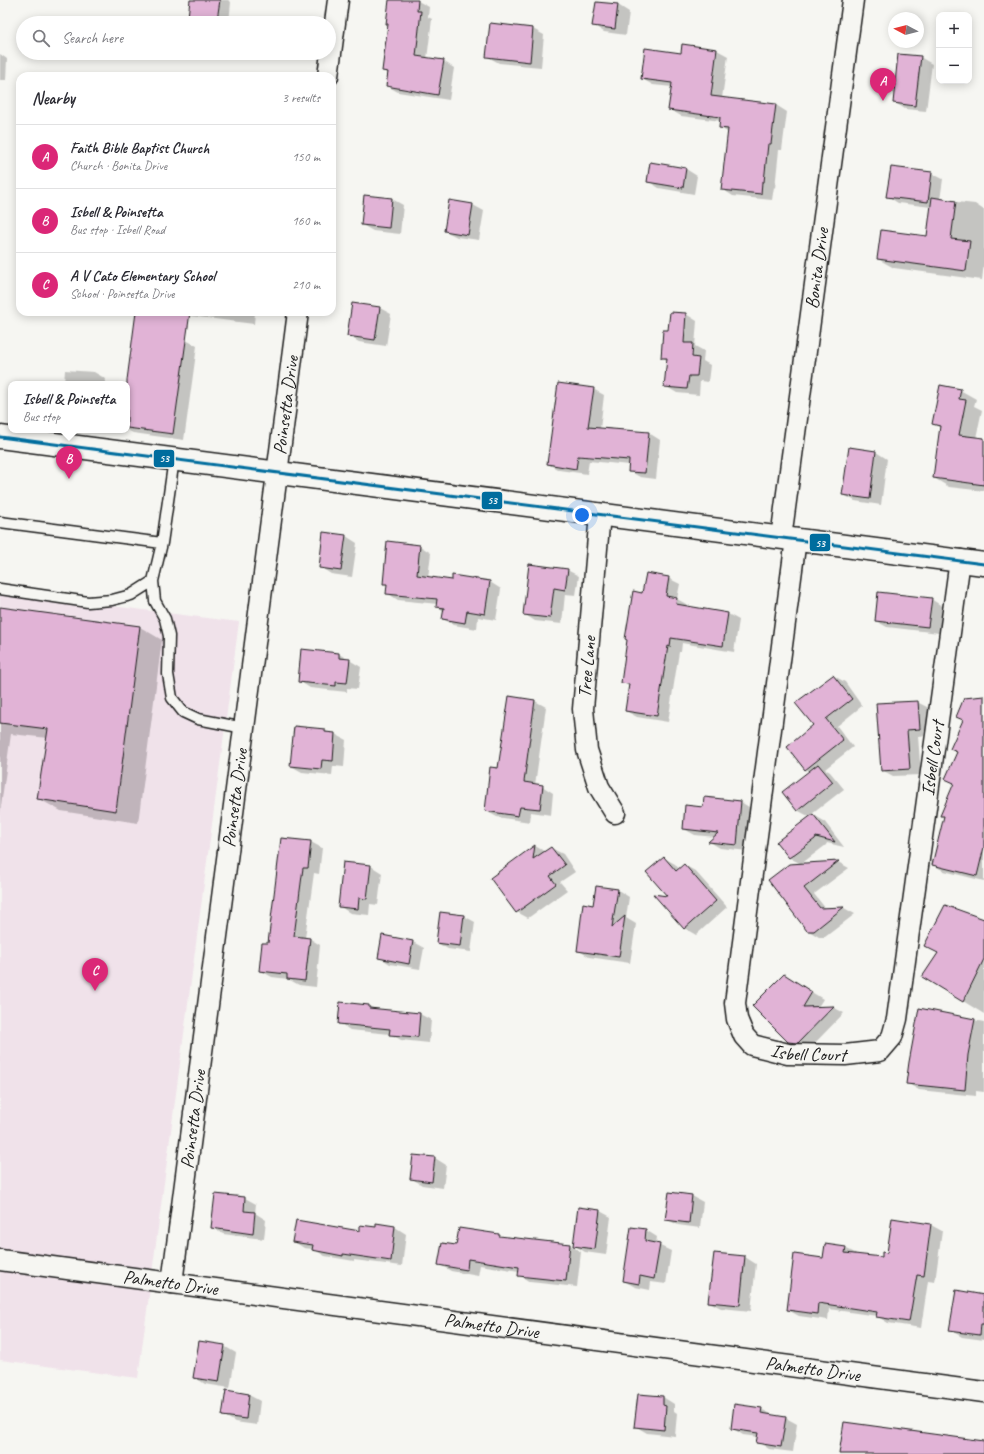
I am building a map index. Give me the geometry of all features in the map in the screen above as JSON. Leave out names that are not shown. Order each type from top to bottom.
[{"type":"street","points":[[336,16],[338,0]]},
{"type":"street","name":"Bonita Drive","points":[[788,538],[853,0]]},
{"type":"street","points":[[329,72],[330,60]]},
{"type":"street","name":"Poinsetta Drive","points":[[172,1283],[297,316]]},
{"type":"street","points":[[0,437],[984,564]]},
{"type":"street","name":"Tree Lane","points":[[600,514],[583,709],[587,750],[599,787],[615,813]]},
{"type":"street","name":"Isbell Court","points":[[788,538],[735,1003],[737,1019],[741,1030],[752,1045],[788,1054],[845,1055],[880,1051],[892,1037],[897,1019],[960,560]]},
{"type":"street","name":"Palmetto Drive","points":[[0,1260],[984,1392]]},
{"type":"lane","points":[[174,459],[162,542],[154,581],[155,601],[165,619],[169,636],[168,674],[172,698],[183,712],[198,719],[244,728]]},
{"type":"lane","points":[[0,522],[162,542]]},
{"type":"lane","points":[[0,589],[88,602],[112,600],[131,595],[154,581]]},
{"type":"shaded area","points":[[0,592],[239,622],[138,1378],[0,1360]]},
{"type":"building","points":[[190,0],[220,0],[218,16],[188,16]]},
{"type":"building","points":[[389,0],[418,0],[417,11],[421,11],[416,56],[444,60],[438,95],[386,86],[388,72],[382,71],[388,24],[386,24]]},
{"type":"building","points":[[596,2],[618,4],[615,29],[592,26]]},
{"type":"building","points":[[490,23],[533,28],[530,62],[486,57]]},
{"type":"building","points":[[682,44],[717,49],[711,96],[776,104],[771,144],[768,144],[764,182],[762,182],[761,194],[721,190],[728,129],[719,128],[720,117],[668,110],[672,83],[641,79],[645,48],[681,53]]},
{"type":"building","points":[[898,54],[921,56],[915,106],[893,103]]},
{"type":"building","points":[[650,162],[686,168],[683,188],[647,182]]},
{"type":"building","points":[[891,167],[932,172],[928,202],[886,197]]},
{"type":"building","points":[[364,195],[392,198],[389,228],[361,225]]},
{"type":"building","points":[[932,197],[956,201],[951,239],[970,241],[966,271],[877,259],[881,230],[927,236]]},
{"type":"building","points":[[449,200],[473,204],[468,235],[444,231]]},
{"type":"building","points":[[352,303],[380,307],[375,340],[347,336]]},
{"type":"building","points":[[670,312],[686,313],[684,343],[693,343],[692,357],[699,358],[697,376],[689,376],[687,389],[664,387],[667,358],[661,358],[663,330],[668,330]]},
{"type":"building","points":[[135,316],[189,316],[173,434],[130,428],[130,381],[127,380]]},
{"type":"building","points":[[558,383],[594,388],[588,427],[649,432],[645,473],[628,472],[629,460],[578,456],[576,469],[547,464]]},
{"type":"building","points":[[940,385],[961,389],[959,399],[966,400],[959,435],[984,438],[984,485],[933,478],[940,426],[932,424]]},
{"type":"building","points":[[849,447],[876,451],[870,499],[842,495]]},
{"type":"building","points":[[323,532],[346,535],[341,571],[319,568]]},
{"type":"building","points":[[387,541],[420,545],[417,575],[452,580],[452,575],[490,581],[485,614],[467,611],[465,623],[442,619],[444,608],[436,607],[437,599],[386,594],[387,584],[383,584]]},
{"type":"building","points":[[529,564],[568,569],[565,590],[554,588],[550,618],[523,615]]},
{"type":"building","points":[[646,573],[669,577],[666,596],[677,598],[676,604],[728,613],[723,646],[671,638],[670,647],[668,646],[657,716],[625,711],[629,684],[621,683],[627,640],[625,639],[633,591],[642,593]]},
{"type":"building","points":[[878,592],[932,598],[928,627],[875,621]]},
{"type":"building","points":[[0,607],[140,626],[116,811],[37,799],[48,729],[0,723]]},
{"type":"building","points":[[301,649],[339,653],[339,658],[350,659],[347,683],[336,682],[336,686],[298,682]]},
{"type":"building","points":[[833,675],[852,699],[826,719],[843,740],[805,770],[787,747],[813,725],[795,703]]},
{"type":"building","points":[[509,696],[535,700],[524,782],[543,785],[540,809],[520,807],[518,816],[485,811],[490,767],[498,768]]},
{"type":"building","points":[[984,696],[984,847],[977,876],[932,865],[944,816],[940,816],[954,783],[945,779],[957,752],[950,749],[963,720],[956,717],[964,698]]},
{"type":"building","points":[[918,701],[920,729],[907,730],[910,769],[881,771],[876,703]]},
{"type":"building","points":[[294,726],[325,729],[325,732],[335,733],[333,761],[322,760],[321,769],[290,766]]},
{"type":"building","points":[[818,764],[833,782],[797,811],[782,792]]},
{"type":"building","points":[[704,797],[741,801],[737,845],[708,842],[718,833],[683,829],[685,805],[703,807]]},
{"type":"building","points":[[813,814],[835,842],[816,837],[789,858],[776,842]]},
{"type":"building","points":[[281,838],[311,841],[308,868],[303,868],[294,936],[310,938],[305,981],[287,979],[287,974],[259,971],[262,943],[268,943]]},
{"type":"building","points":[[535,845],[533,859],[551,847],[565,865],[550,876],[556,884],[516,913],[490,878]]},
{"type":"building","points":[[664,857],[676,871],[684,864],[716,901],[684,929],[653,894],[667,896],[646,872]]},
{"type":"building","points":[[839,861],[804,888],[820,908],[844,907],[814,931],[807,931],[768,880],[789,864]]},
{"type":"building","points":[[343,862],[371,865],[367,899],[359,898],[358,909],[338,907]]},
{"type":"building","points":[[596,886],[618,889],[612,927],[625,916],[619,957],[577,951],[583,903],[593,905]]},
{"type":"building","points":[[945,905],[984,919],[984,959],[963,1002],[922,977],[938,953],[924,946]]},
{"type":"building","points":[[440,912],[464,915],[460,946],[436,943]]},
{"type":"building","points":[[382,935],[413,941],[409,964],[378,958]]},
{"type":"building","points":[[784,974],[812,992],[803,1007],[834,1006],[798,1043],[788,1042],[752,1006]]},
{"type":"building","points":[[340,1002],[369,1005],[369,1008],[420,1013],[418,1037],[389,1035],[390,1029],[338,1024]]},
{"type":"building","points":[[919,1008],[975,1019],[968,1055],[965,1090],[906,1084]]},
{"type":"building","points":[[413,1155],[435,1157],[432,1182],[410,1179]]},
{"type":"building","points":[[669,1192],[692,1195],[689,1223],[665,1220]]},
{"type":"building","points":[[215,1194],[245,1197],[244,1211],[255,1212],[253,1234],[211,1228]]},
{"type":"building","points":[[578,1207],[600,1210],[595,1249],[573,1246]]},
{"type":"building","points":[[892,1218],[931,1224],[924,1276],[917,1275],[909,1322],[876,1317],[877,1312],[818,1303],[817,1314],[787,1310],[794,1254],[823,1258],[825,1244],[846,1247],[845,1253],[882,1257],[882,1252],[887,1253]]},
{"type":"building","points":[[296,1220],[360,1231],[360,1225],[376,1227],[376,1223],[395,1226],[391,1261],[343,1254],[343,1256],[312,1250],[313,1245],[292,1242]]},
{"type":"building","points":[[631,1227],[646,1229],[645,1241],[660,1244],[654,1279],[640,1276],[639,1284],[623,1281]]},
{"type":"building","points":[[459,1228],[499,1234],[499,1236],[570,1244],[566,1281],[518,1276],[519,1267],[468,1259],[467,1270],[438,1265],[442,1243],[456,1245]]},
{"type":"building","points":[[714,1253],[745,1256],[740,1305],[708,1302]]},
{"type":"building","points":[[956,1290],[984,1295],[984,1324],[981,1324],[980,1335],[949,1331]]},
{"type":"building","points":[[199,1341],[225,1345],[219,1382],[193,1378]]},
{"type":"building","points":[[226,1390],[249,1394],[246,1419],[222,1416]]},
{"type":"building","points":[[638,1394],[663,1396],[663,1405],[666,1406],[664,1430],[634,1427]]},
{"type":"building","points":[[734,1404],[762,1408],[761,1413],[786,1417],[781,1447],[756,1443],[758,1433],[731,1429]]},
{"type":"building","points":[[844,1422],[984,1441],[984,1454],[839,1454]]},
{"type":"transit line","name":"53","points":[[0,437],[984,564]]},
{"type":"place","name":"Faith Bible Baptist Church","points":[[883,101]]},
{"type":"place","name":"Isbell & Poinsetta","points":[[69,479]]},
{"type":"place","name":"A V Cato Elementary School","points":[[95,991]]}]
